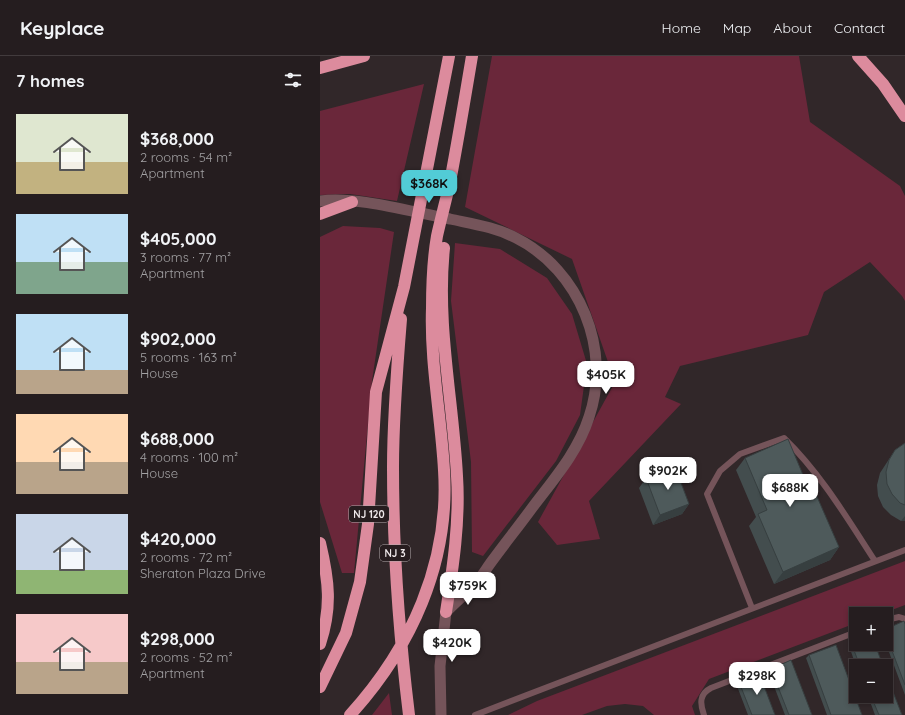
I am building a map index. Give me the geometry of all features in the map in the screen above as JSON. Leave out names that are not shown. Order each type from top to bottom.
[{"type":"highway","points":[[320,68],[364,56]]},
{"type":"highway","name":"NJ 3","points":[[408,715],[395,568],[393,482],[396,391],[404,287],[448,56]]},
{"type":"highway","points":[[350,715],[367,696],[393,660],[407,636],[420,609],[434,568],[442,520],[444,473],[433,356],[432,309],[437,237],[450,183],[472,56]]},
{"type":"highway","points":[[858,56],[884,84],[905,116]]},
{"type":"highway","points":[[446,612],[455,548],[458,494],[442,293],[443,257],[450,183]]},
{"type":"highway","points":[[320,214],[352,202]]},
{"type":"highway","name":"NJ 120","points":[[321,686],[346,633],[360,582],[368,524],[376,392],[404,287]]},
{"type":"highway","points":[[320,543],[327,572],[329,599],[326,622],[320,644]]},
{"type":"street","points":[[320,202],[352,202],[368,204],[487,226],[508,233],[530,245],[552,263],[571,286],[584,310],[593,334],[597,360],[595,388],[590,415],[573,452],[475,584],[446,612],[440,666],[441,715]]},
{"type":"lane","points":[[752,608],[707,494],[720,472],[740,454],[784,438],[823,482],[875,561]]},
{"type":"lane","points":[[475,715],[905,550]]},
{"type":"lane","points":[[893,618],[899,617],[905,619]]},
{"type":"lane","points":[[704,715],[701,698],[704,693],[711,688],[849,635]]},
{"type":"shaded area","points":[[492,56],[799,56],[810,122],[900,186],[905,196],[905,301],[870,262],[824,292],[808,335],[680,366],[665,397],[681,404],[589,501],[600,539],[557,545],[538,522],[615,382],[572,259],[465,207]]},
{"type":"shaded area","points":[[424,84],[397,201],[350,194],[320,195],[320,111]]},
{"type":"shaded area","points":[[343,226],[380,228],[394,232],[372,381],[354,573],[342,573],[320,502],[320,237]]},
{"type":"shaded area","points":[[455,243],[500,249],[547,278],[572,314],[587,364],[580,415],[556,461],[483,556],[472,552],[471,462],[451,301]]},
{"type":"shaded area","points":[[905,561],[905,605],[893,610],[893,607],[849,607],[849,626],[709,679],[692,706],[695,715],[654,715],[643,706],[625,704],[607,706],[582,715],[508,715],[537,701]]},
{"type":"shaded area","points":[[389,693],[392,715],[372,715]]},
{"type":"building","points":[[788,439],[811,494],[815,492],[839,547],[783,572],[758,514],[767,510],[745,458]]},
{"type":"building","points":[[905,443],[905,505],[900,503],[892,494],[887,484],[886,472],[889,460],[895,450]]},
{"type":"building","points":[[675,467],[689,504],[660,515],[646,478]]},
{"type":"building","points":[[904,621],[905,624],[905,685],[892,651],[893,626]]},
{"type":"building","points":[[836,645],[849,680],[849,703],[858,703],[862,715],[831,715],[809,655]]},
{"type":"building","points":[[854,651],[878,651],[880,659],[857,659]]},
{"type":"building","points":[[791,660],[812,715],[789,715],[771,669]]},
{"type":"building","points":[[759,673],[775,715],[752,715],[739,682]]},
{"type":"building","points":[[893,692],[902,715],[879,715],[874,703],[893,703]]}]
